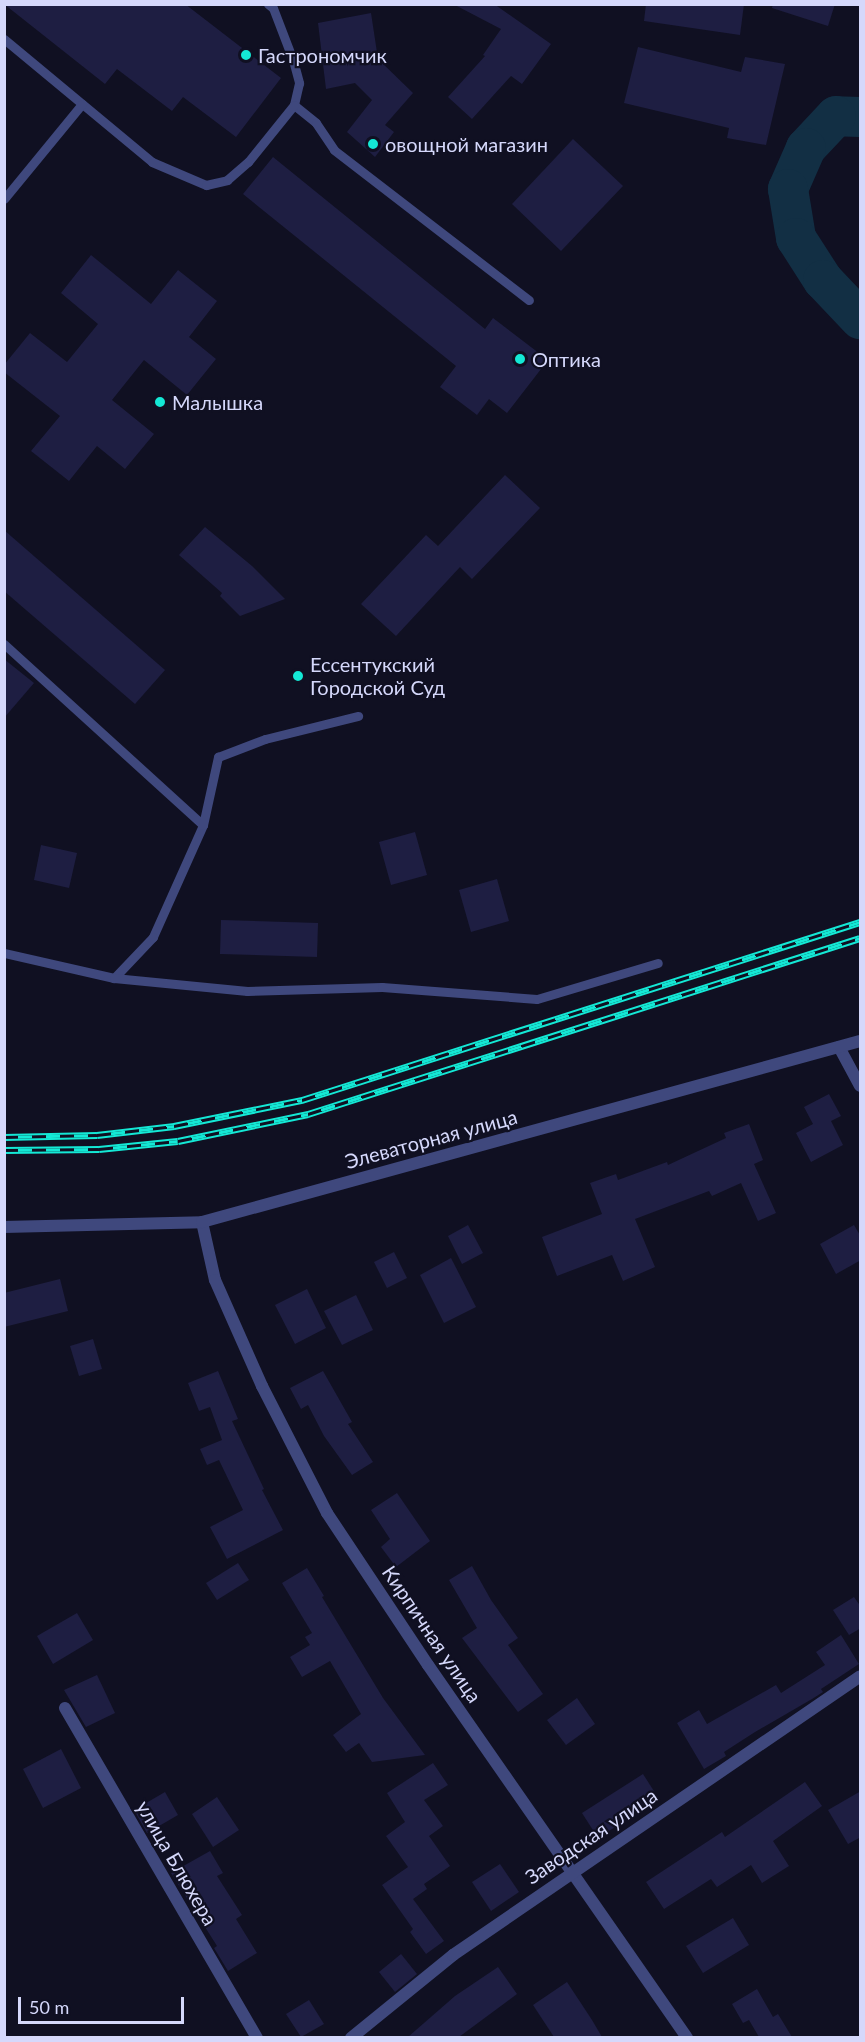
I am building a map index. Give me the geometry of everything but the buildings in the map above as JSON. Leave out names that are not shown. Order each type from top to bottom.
[{"type":"street","name":"Элеваторная улица","points":[[4,1227],[202,1222],[861,1041]]},
{"type":"street","points":[[839,1047],[861,1086]]},
{"type":"street","name":"Кирпичная улица","points":[[202,1222],[215,1280],[262,1386],[327,1513],[428,1665],[687,2037]]},
{"type":"street","name":"Заводская улица","points":[[351,2037],[453,1955],[861,1676]]},
{"type":"street","name":"улица Блюхера","points":[[64,1708],[256,2037]]},
{"type":"lane","points":[[4,39],[152,162],[206,185],[227,180],[248,162],[294,105],[299,83],[293,60],[273,8],[268,4]]},
{"type":"lane","points":[[4,199],[82,104]]},
{"type":"lane","points":[[294,105],[316,123],[334,150],[529,300]]},
{"type":"lane","points":[[4,644],[203,825]]},
{"type":"lane","points":[[114,978],[153,937],[203,825],[218,757],[265,739],[358,716]]},
{"type":"lane","points":[[4,953],[114,978],[247,991],[382,987],[537,999],[658,963]]},
{"type":"waterway","points":[[860,117],[836,116],[806,148],[788,189],[796,238],[823,280],[860,319]]},
{"type":"railway","points":[[4,1137],[97,1135],[174,1126],[302,1100],[860,922]]},
{"type":"railway","points":[[4,1150],[99,1149],[178,1141],[308,1114],[860,938]]},
{"type":"place","name":"Гастрономчик","points":[[246,55]]},
{"type":"place","name":"овощной магазин","points":[[373,144]]},
{"type":"place","name":"Оптика","points":[[520,359]]},
{"type":"place","name":"Малышка","points":[[160,402]]},
{"type":"place","name":"Ессентукский Городской Суд","points":[[298,676]]}]
